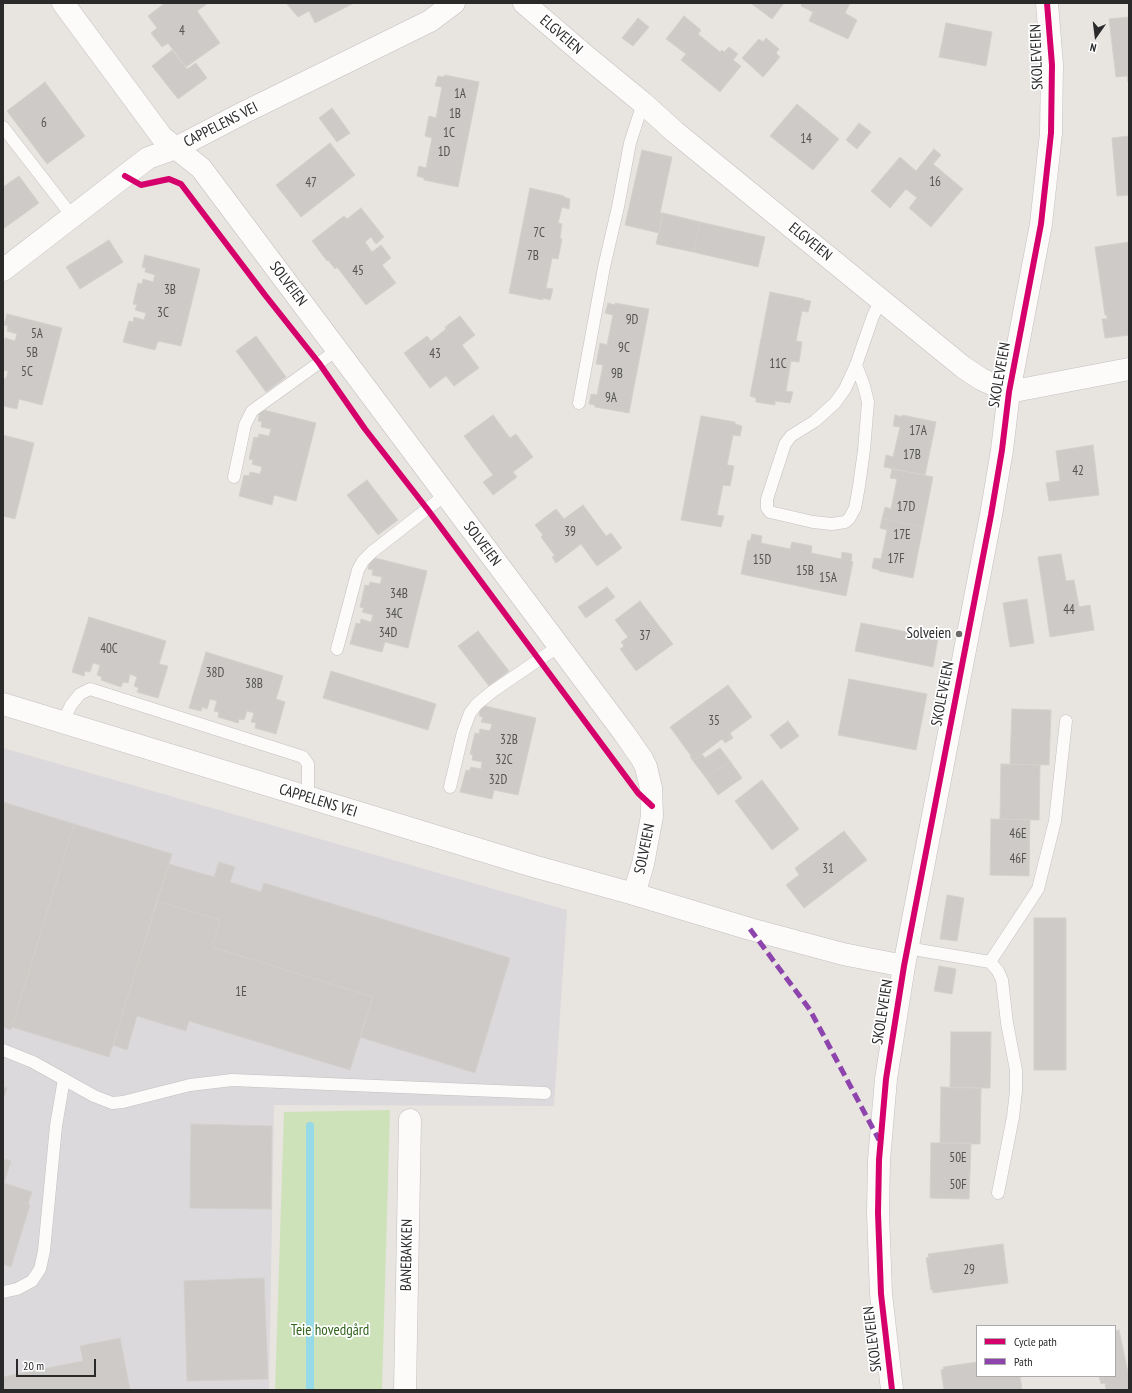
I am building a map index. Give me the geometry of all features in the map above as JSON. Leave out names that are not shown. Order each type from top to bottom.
[{"type":"street","name":"SOLVEIEN","points":[[63,3],[162,137],[201,168],[624,732],[646,767],[651,788],[652,816],[643,864],[634,894],[750,930],[843,954],[906,957]]},
{"type":"street","name":"CAPPELENS VEI","points":[[4,272],[72,216],[148,158],[176,148],[243,113],[430,21],[454,3]]},
{"type":"street","name":"ELGVEIEN","points":[[524,3],[587,58],[643,103],[675,132],[963,367],[981,379],[1010,392]]},
{"type":"street","name":"SKOLEVEIEN","points":[[892,1390],[881,1294],[878,1213],[879,1160],[886,1079],[906,957],[991,515],[1010,392],[1041,224],[1051,133],[1052,65],[1047,3]]},
{"type":"street","points":[[1010,392],[1129,369]]},
{"type":"street","name":"CAPPELENS VEI","points":[[3,704],[532,866],[634,894]]},
{"type":"street","name":"BANEBAKKEN","points":[[405,1390],[410,1120]]},
{"type":"lane","points":[[579,403],[604,267],[618,207],[630,143],[643,103]]},
{"type":"lane","points":[[3,126],[72,216]]},
{"type":"lane","points":[[856,365],[868,402],[859,486],[850,520],[832,524],[813,522],[770,512],[766,508],[767,499],[785,444],[792,436],[815,421],[835,403],[845,389],[856,365],[873,316],[881,300]]},
{"type":"lane","points":[[234,477],[245,426],[252,411],[337,350]]},
{"type":"lane","points":[[337,649],[358,570],[363,561],[372,552],[445,495]]},
{"type":"lane","points":[[450,787],[463,732],[473,708],[493,691],[559,646]]},
{"type":"lane","points":[[63,722],[71,705],[80,694],[90,689],[303,757],[308,764],[308,798]]},
{"type":"lane","points":[[990,962],[1038,889],[1055,821],[1066,721]]},
{"type":"lane","points":[[906,957],[990,962],[998,971],[1002,980],[1007,1023],[1016,1070],[1016,1091],[998,1193]]},
{"type":"lane","points":[[3,1050],[33,1062],[94,1096],[112,1103],[123,1102],[190,1085],[232,1080],[545,1093]]},
{"type":"lane","points":[[3,1292],[17,1289],[32,1281],[40,1269],[44,1251],[56,1126],[64,1079]]},
{"type":"shaded area","points":[[3,748],[567,910],[554,1106],[274,1105],[269,1390],[3,1390]]},
{"type":"green space","name":"Teie hovedgård","points":[[390,1110],[382,1390],[275,1390],[284,1112]]},
{"type":"building","points":[[165,3],[208,3],[197,11],[220,43],[186,67],[168,43],[162,47],[151,33],[157,28],[148,16]]},
{"type":"building","points":[[286,3],[354,3],[315,23],[309,11],[298,17]]},
{"type":"building","points":[[784,3],[772,19],[752,4]]},
{"type":"building","points":[[802,3],[850,3],[845,13],[857,20],[848,39],[809,21],[813,12],[801,6]]},
{"type":"building","points":[[684,16],[701,30],[698,34],[720,52],[722,50],[724,52],[729,47],[738,54],[733,60],[741,66],[720,92],[681,60],[686,54],[666,39]]},
{"type":"building","points":[[1129,17],[1128,82],[1127,76],[1116,77],[1109,19]]},
{"type":"building","points":[[638,18],[649,27],[633,46],[622,38]]},
{"type":"building","points":[[946,23],[992,32],[986,66],[939,57]]},
{"type":"building","points":[[766,38],[779,49],[776,53],[780,57],[763,77],[742,58],[759,39],[763,42]]},
{"type":"building","points":[[172,50],[187,69],[196,63],[207,78],[178,99],[152,66]]},
{"type":"building","points":[[445,75],[479,82],[458,187],[424,180],[424,178],[417,176],[419,166],[426,168],[432,138],[425,136],[429,116],[436,118],[442,87],[435,86],[438,76],[444,77]]},
{"type":"building","points":[[45,82],[85,136],[47,164],[7,111]]},
{"type":"building","points":[[797,104],[839,139],[813,170],[770,136]]},
{"type":"building","points":[[332,108],[350,133],[337,142],[319,118]]},
{"type":"building","points":[[859,123],[871,132],[857,149],[846,140]]},
{"type":"building","points":[[1129,136],[1129,195],[1117,196],[1112,138]]},
{"type":"building","points":[[330,143],[355,175],[301,217],[276,185]]},
{"type":"building","points":[[934,149],[941,155],[933,164],[963,189],[931,227],[909,208],[917,198],[906,189],[890,208],[871,191],[900,157],[916,171]]},
{"type":"building","points":[[642,150],[672,157],[660,213],[663,213],[659,233],[625,225]]},
{"type":"building","points":[[19,176],[39,203],[3,229],[3,187]]},
{"type":"building","points":[[530,188],[564,196],[570,199],[569,209],[562,207],[558,223],[562,224],[560,238],[562,239],[558,259],[552,258],[546,288],[553,289],[550,300],[509,293]]},
{"type":"building","points":[[361,208],[384,237],[376,244],[371,237],[365,242],[372,252],[381,245],[391,258],[382,265],[396,283],[366,305],[337,267],[335,269],[328,260],[327,261],[312,241],[344,216],[347,219]]},
{"type":"building","points":[[663,213],[700,222],[693,252],[656,244]]},
{"type":"building","points":[[700,222],[765,237],[758,267],[693,252]]},
{"type":"building","points":[[109,240],[123,262],[80,289],[66,267]]},
{"type":"building","points":[[1129,242],[1129,335],[1105,338],[1102,319],[1107,319],[1107,315],[1105,315],[1095,247]]},
{"type":"building","points":[[145,255],[200,269],[181,346],[158,341],[155,350],[123,342],[129,321],[133,322],[134,317],[144,320],[146,313],[135,310],[137,305],[133,304],[138,283],[142,284],[143,279],[153,282],[155,275],[145,272],[146,268],[142,267]]},
{"type":"building","points":[[770,292],[811,301],[808,312],[802,311],[796,341],[802,342],[799,362],[791,361],[786,391],[793,392],[790,403],[775,401],[775,405],[756,402],[756,398],[750,396]]},
{"type":"building","points":[[608,303],[649,309],[629,413],[595,407],[595,405],[589,404],[591,394],[597,395],[603,365],[596,364],[600,343],[607,345],[613,315],[605,313]]},
{"type":"building","points":[[7,314],[62,328],[42,405],[19,399],[17,409],[3,406],[3,378],[6,379],[8,371],[3,370],[3,343],[5,338],[15,341],[17,334],[7,331],[8,326],[4,325]]},
{"type":"building","points":[[460,316],[475,335],[462,345],[479,368],[454,386],[446,376],[430,388],[404,353],[427,336],[431,341],[446,329],[445,327]]},
{"type":"building","points":[[256,336],[286,377],[266,392],[236,351]]},
{"type":"building","points":[[260,409],[316,423],[296,501],[274,495],[272,505],[239,496],[244,475],[249,476],[250,472],[260,474],[262,467],[252,464],[253,460],[249,459],[254,437],[258,438],[259,434],[269,436],[271,429],[261,427],[262,422],[258,421]]},
{"type":"building","points":[[493,415],[510,438],[516,434],[533,457],[513,472],[517,477],[493,495],[483,482],[493,475],[464,436]]},
{"type":"building","points":[[895,415],[936,422],[925,475],[884,467],[886,455],[893,457],[900,427],[893,426]]},
{"type":"building","points":[[701,416],[735,422],[735,424],[742,426],[740,436],[733,435],[727,465],[734,466],[730,486],[723,485],[717,515],[724,516],[721,527],[681,520]]},
{"type":"building","points":[[3,435],[34,443],[15,519],[3,516]]},
{"type":"building","points":[[1093,445],[1099,495],[1049,501],[1046,483],[1060,481],[1056,451]]},
{"type":"building","points":[[892,469],[933,477],[923,527],[882,519],[885,507],[891,509],[897,479],[890,478]]},
{"type":"building","points":[[367,480],[398,520],[378,535],[347,495]]},
{"type":"building","points":[[583,505],[606,536],[611,533],[622,548],[597,566],[581,544],[556,563],[552,557],[555,556],[541,537],[543,535],[535,525],[556,509],[564,519]]},
{"type":"building","points":[[882,519],[923,527],[913,578],[879,571],[872,568],[874,558],[881,559],[887,530],[880,528]]},
{"type":"building","points":[[752,534],[762,536],[761,543],[790,549],[792,542],[812,546],[811,553],[841,559],[842,552],[852,554],[851,561],[853,562],[846,596],[741,574],[748,540],[750,541]]},
{"type":"building","points":[[1061,554],[1066,581],[1074,580],[1079,607],[1090,605],[1094,630],[1050,637],[1038,557]]},
{"type":"building","points":[[371,557],[427,571],[408,648],[385,642],[382,652],[350,644],[356,623],[360,624],[361,619],[371,622],[373,615],[362,612],[364,608],[360,607],[365,585],[369,586],[370,582],[380,584],[382,577],[372,575],[373,570],[368,569]]},
{"type":"building","points":[[607,587],[615,597],[586,618],[578,607]]},
{"type":"building","points":[[1027,599],[1034,643],[1010,647],[1003,603]]},
{"type":"building","points":[[640,601],[673,644],[636,671],[620,649],[624,646],[621,642],[628,637],[615,620]]},
{"type":"building","points":[[89,617],[166,641],[159,664],[168,666],[158,698],[137,692],[139,688],[134,686],[137,677],[130,674],[128,683],[123,682],[121,687],[101,680],[102,677],[97,675],[100,665],[93,663],[90,672],[85,671],[84,676],[72,672]]},
{"type":"building","points":[[861,623],[938,638],[933,667],[855,651]]},
{"type":"building","points":[[478,631],[509,671],[489,686],[458,646]]},
{"type":"building","points":[[206,652],[283,676],[276,699],[285,702],[276,734],[255,728],[256,723],[251,722],[254,713],[247,711],[244,720],[239,719],[238,723],[218,717],[219,712],[214,711],[217,701],[210,699],[207,709],[202,707],[201,711],[189,708]]},
{"type":"building","points":[[331,671],[436,704],[428,730],[323,698]]},
{"type":"building","points":[[849,679],[927,694],[916,750],[838,735]]},
{"type":"building","points":[[728,685],[752,717],[730,733],[733,738],[725,743],[722,739],[694,760],[670,727]]},
{"type":"building","points":[[481,705],[536,718],[518,795],[494,790],[492,799],[460,792],[466,770],[469,771],[471,767],[481,769],[482,762],[472,760],[473,755],[470,754],[475,733],[479,734],[480,729],[490,731],[492,724],[481,722],[483,717],[479,716]]},
{"type":"building","points":[[1012,709],[1051,710],[1049,765],[1010,764]]},
{"type":"building","points":[[788,721],[799,736],[781,749],[770,735]]},
{"type":"building","points":[[720,748],[730,761],[706,778],[690,757],[691,756],[694,760],[702,754],[705,758]]},
{"type":"building","points":[[730,761],[742,778],[718,795],[706,778]]},
{"type":"building","points":[[1001,764],[1040,765],[1039,820],[1000,819]]},
{"type":"building","points":[[762,780],[799,829],[772,850],[735,801]]},
{"type":"building","points":[[3,802],[74,824],[11,1030],[3,1027]]},
{"type":"building","points":[[991,819],[1030,820],[1029,876],[990,875]]},
{"type":"building","points":[[74,824],[172,854],[109,1057],[12,1027]]},
{"type":"building","points":[[844,831],[867,860],[804,908],[786,885],[799,875],[795,868]]},
{"type":"building","points":[[219,862],[235,867],[230,882],[261,892],[264,883],[510,958],[475,1073],[360,1037],[373,997],[212,947],[220,920],[157,901],[169,864],[214,877]]},
{"type":"building","points":[[947,895],[964,898],[957,941],[940,939]]},
{"type":"building","points":[[157,901],[220,920],[212,947],[373,997],[350,1070],[189,1021],[186,1031],[137,1016],[127,1050],[113,1045]]},
{"type":"building","points":[[1034,918],[1066,918],[1066,1070],[1034,1070]]},
{"type":"building","points":[[939,966],[956,969],[952,994],[934,991]]},
{"type":"building","points":[[951,1032],[991,1032],[990,1088],[950,1088]]},
{"type":"building","points":[[3,1087],[7,1088],[3,1100]]},
{"type":"building","points":[[941,1087],[981,1088],[980,1144],[940,1143]]},
{"type":"building","points":[[191,1124],[272,1126],[271,1209],[190,1208]]},
{"type":"building","points":[[931,1143],[971,1143],[969,1199],[930,1198]]},
{"type":"building","points":[[3,1159],[11,1161],[4,1183],[32,1192],[28,1204],[30,1205],[11,1267],[3,1264]]},
{"type":"building","points":[[1003,1244],[1008,1283],[933,1293],[933,1290],[931,1290],[926,1258],[929,1257],[928,1254]]},
{"type":"building","points":[[264,1278],[268,1379],[187,1381],[184,1281]]},
{"type":"building","points":[[1119,1330],[1129,1377],[1129,1390],[1106,1390],[1105,1383],[1101,1384],[1099,1377],[1116,1377],[1116,1331]]},
{"type":"building","points":[[120,1338],[130,1390],[4,1390],[3,1377],[83,1361],[80,1346]]},
{"type":"building","points":[[976,1362],[976,1377],[1020,1377],[1022,1390],[944,1390],[941,1370],[944,1369],[943,1367]]},
{"type":"waterway","points":[[310,1126],[310,1390]]},
{"type":"marked path","points":[[750,929],[810,1010],[879,1140]]},
{"type":"cycle path","points":[[892,1390],[881,1294],[878,1213],[879,1160],[886,1079],[904,966],[991,515],[1002,450],[1009,392],[1041,224],[1051,133],[1052,65],[1047,3]]},
{"type":"cycle path","points":[[125,176],[141,185],[169,179],[181,184],[265,295],[319,363],[365,429],[428,510],[638,793],[652,806]]},
{"type":"place","name":"Solveien","points":[[959,634]]}]
